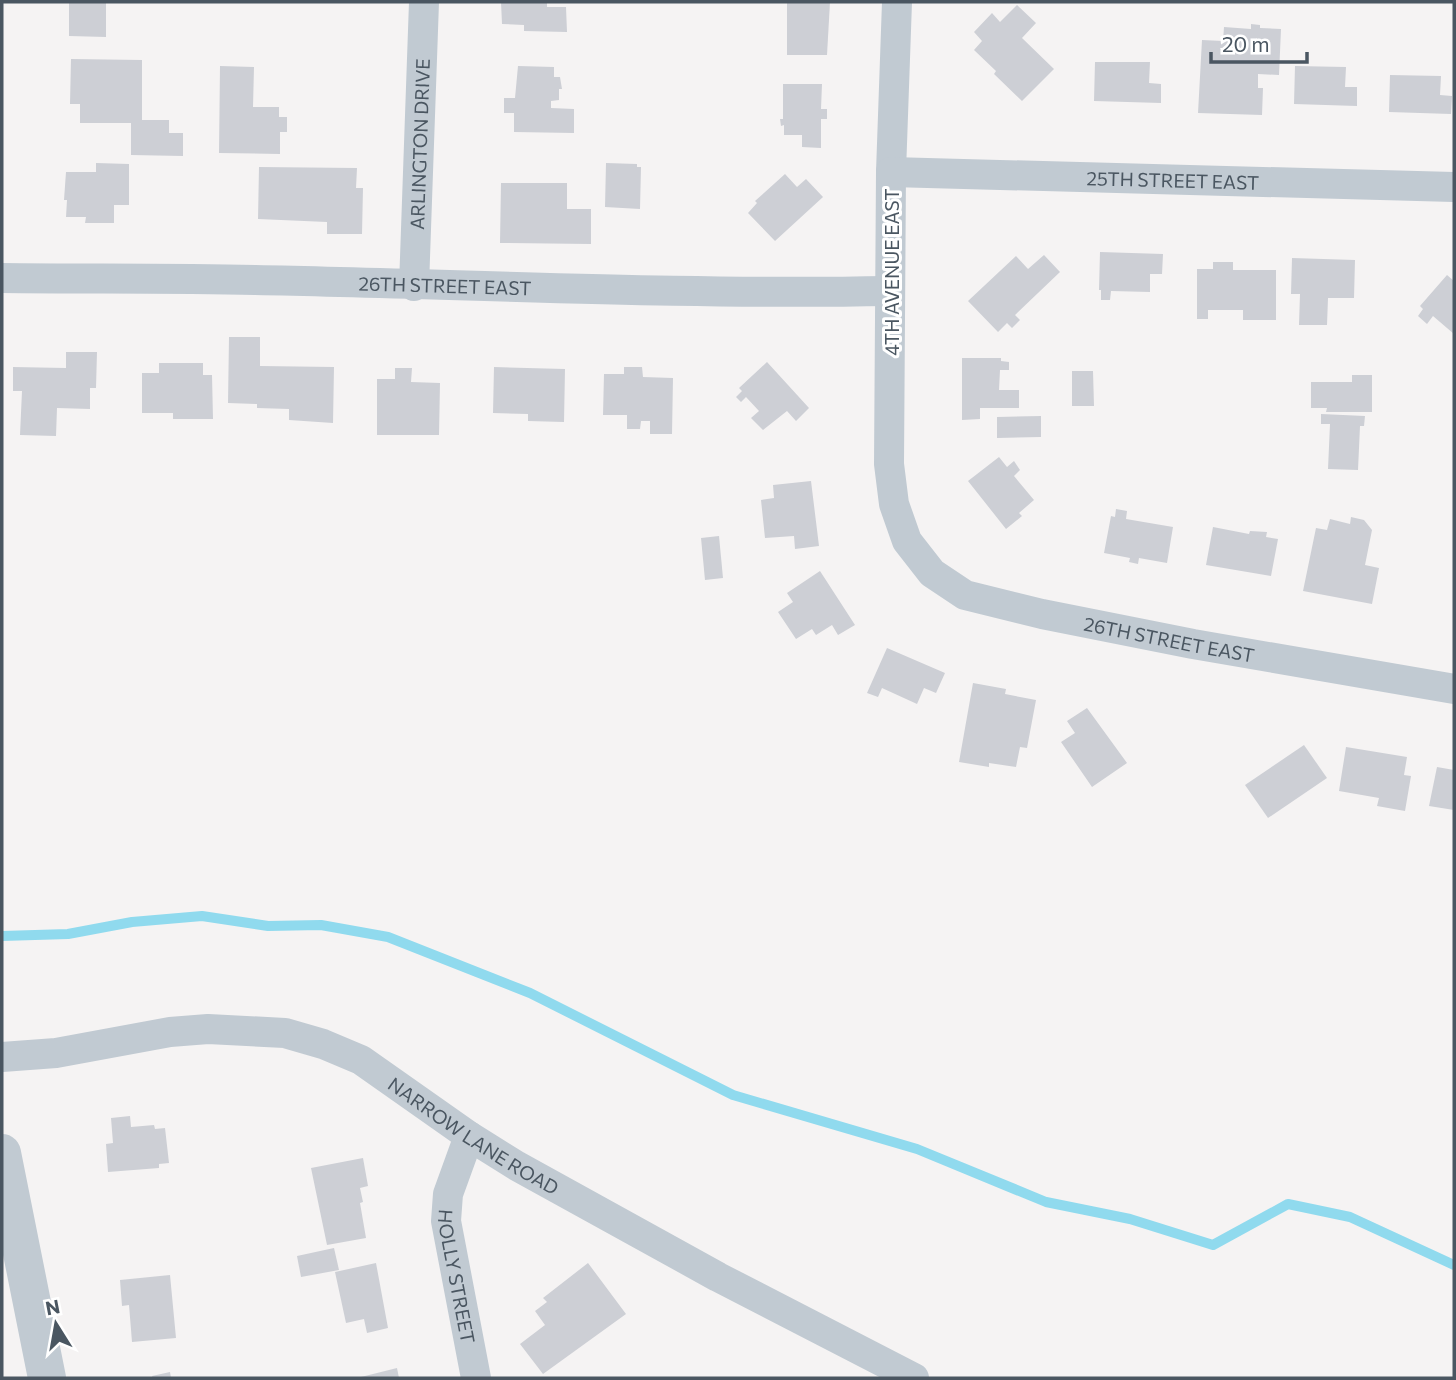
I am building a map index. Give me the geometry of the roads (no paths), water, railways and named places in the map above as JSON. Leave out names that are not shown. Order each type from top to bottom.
[{"type":"street","name":"ARLINGTON DRIVE","points":[[414,286],[424,2]]},
{"type":"street","name":"4TH AVENUE EAST","points":[[897,2],[891,172],[889,464],[894,504],[907,541]]},
{"type":"street","name":"25TH STREET EAST","points":[[891,172],[1454,187]]},
{"type":"street","name":"26TH STREET EAST","points":[[2,278],[256,280],[414,286],[793,293],[889,291]]},
{"type":"street","name":"26TH STREET EAST","points":[[907,541],[932,573],[965,595],[1042,614],[1181,642],[1454,689]]},
{"type":"street","name":"NARROW LANE ROAD","points":[[2,1058],[56,1053],[170,1032],[208,1029],[285,1033],[323,1044],[361,1060],[469,1136],[517,1166],[718,1277],[914,1378]]},
{"type":"street","name":"HOLLY STREET","points":[[469,1136],[448,1194],[446,1221],[475,1378]]},
{"type":"street","points":[[2,1153],[47,1378]]},
{"type":"waterway","points":[[2,936],[68,934],[132,922],[202,916],[268,926],[321,925],[388,937],[530,993],[733,1095],[917,1149],[1046,1202],[1130,1219],[1213,1245],[1288,1204],[1350,1217],[1454,1265]]}]
